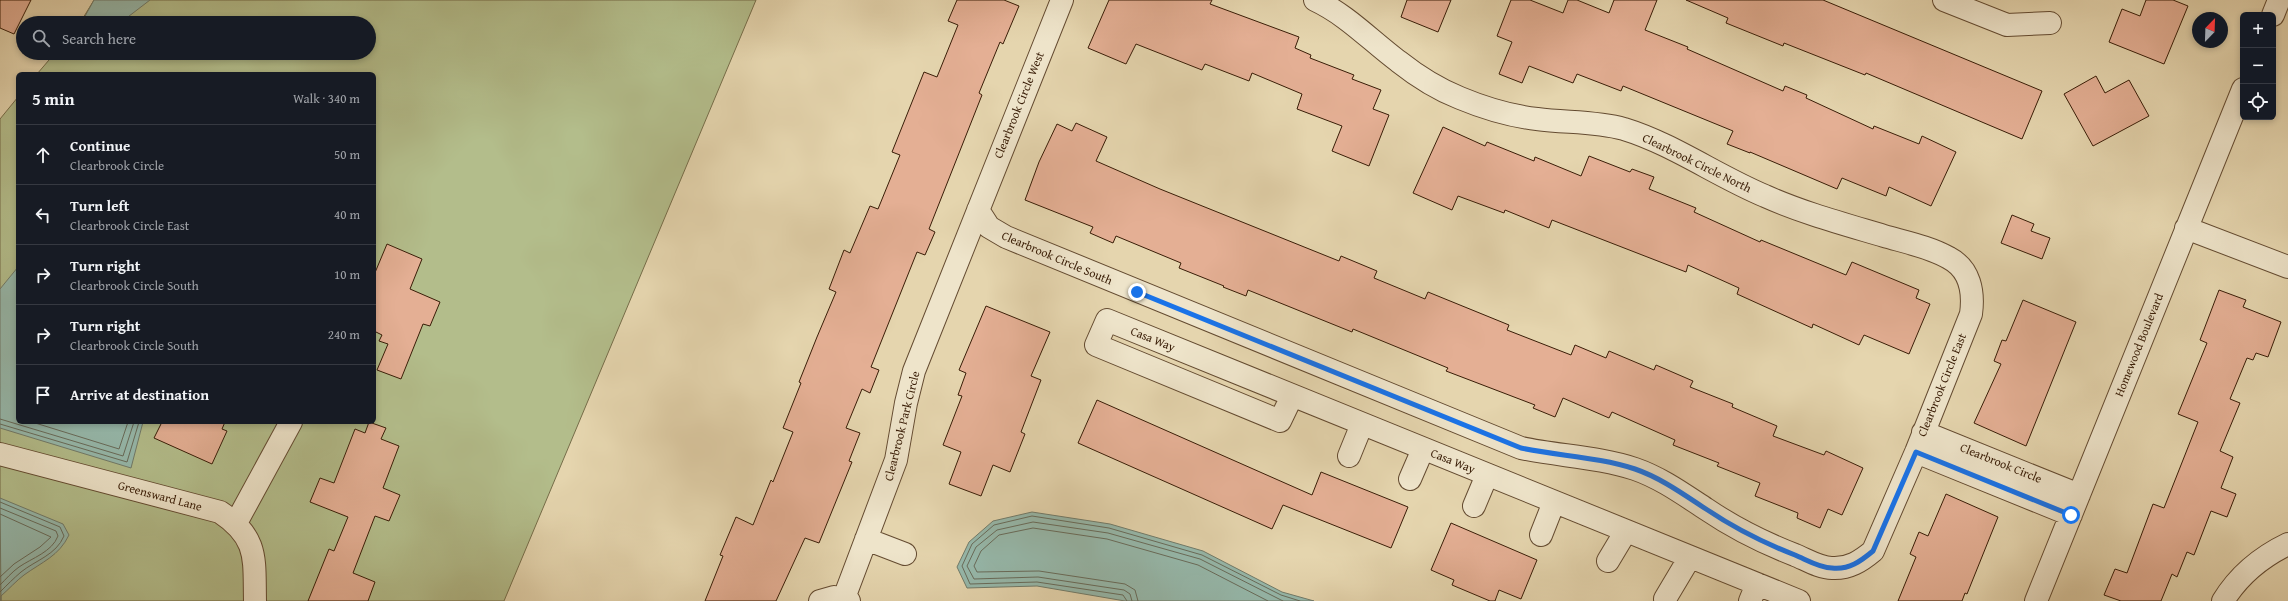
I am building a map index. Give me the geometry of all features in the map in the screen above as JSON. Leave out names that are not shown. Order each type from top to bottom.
[{"type":"street","name":"Clearbrook Circle West","points":[[978,210],[1062,0]]},
{"type":"street","name":"Clearbrook Circle North","points":[[1315,0],[1357,25],[1396,60],[1426,81],[1459,98],[1494,110],[1521,116],[1591,122],[1636,134],[1655,141],[1710,170],[1765,196],[1821,217],[1907,243],[1949,258],[1961,267],[1971,284]]},
{"type":"street","points":[[1944,0],[2007,25],[2050,23]]},
{"type":"street","points":[[2274,12],[2279,0]]},
{"type":"street","name":"Homewood Boulevard","points":[[2036,601],[2240,96]]},
{"type":"street","name":"Clearbrook Park Circle","points":[[820,601],[834,597],[847,600],[866,539],[896,460],[906,403],[914,371],[978,210]]},
{"type":"street","name":"Clearbrook Circle South","points":[[978,210],[989,227],[1006,237],[1521,448],[1553,455],[1603,461],[1634,469],[1678,490],[1741,530],[1773,546],[1818,565],[1832,568],[1847,567],[1854,564]]},
{"type":"street","points":[[2186,228],[2288,267]]},
{"type":"street","name":"Clearbrook Circle East","points":[[1854,564],[1861,561],[1873,551],[1916,452],[1971,314],[1973,299],[1971,284]]},
{"type":"street","name":"Casa Way","points":[[1107,320],[1690,557],[1753,592],[1799,601]]},
{"type":"street","points":[[236,523],[290,424]]},
{"type":"street","points":[[1349,456],[1362,424]]},
{"type":"street","name":"Clearbrook Circle","points":[[1924,432],[2079,495]]},
{"type":"street","points":[[1410,479],[1423,449]]},
{"type":"street","name":"Clearbrook Circle","points":[[1916,452],[2071,515]]},
{"type":"street","name":"Greensward Lane","points":[[0,454],[202,506],[220,512],[236,523],[248,538],[254,556],[255,601]]},
{"type":"street","points":[[1474,506],[1487,475]]},
{"type":"street","points":[[1541,535],[1554,502]]},
{"type":"street","points":[[1608,561],[1626,531]]},
{"type":"street","points":[[866,539],[905,554]]},
{"type":"street","points":[[2223,601],[2247,571],[2260,560],[2288,544]]},
{"type":"street","points":[[1665,599],[1690,557]]},
{"type":"green space","points":[[94,0],[756,0],[504,601],[0,601],[0,119],[16,99],[16,424],[376,424],[376,72],[39,72],[49,60],[376,60],[376,16],[84,16]]},
{"type":"water","points":[[94,0],[150,0],[129,16],[85,16]]},
{"type":"water","points":[[16,269],[16,424],[142,424],[131,468],[0,428],[0,289]]},
{"type":"water","points":[[0,498],[63,524],[69,535],[55,553],[24,575],[1,596],[1,601]]},
{"type":"water","points":[[1032,512],[1110,524],[1203,551],[1282,592],[1314,601],[1125,601],[1037,586],[967,588],[957,567],[969,542],[993,521]]},
{"type":"building","points":[[0,0],[31,0],[23,16],[16,16],[16,30],[14,34],[0,28]]},
{"type":"building","points":[[957,0],[1004,0],[1019,6],[1003,44],[1000,42],[979,93],[982,95],[929,229],[935,232],[925,255],[917,252],[871,367],[879,370],[870,393],[862,389],[846,428],[860,433],[849,461],[852,462],[819,543],[805,538],[776,601],[705,601],[723,556],[720,555],[736,517],[753,525],[771,480],[773,482],[793,432],[783,428],[801,383],[799,382],[836,292],[829,289],[844,250],[850,253],[870,206],[878,209],[900,155],[892,152],[924,72],[937,77],[958,25],[948,21]]},
{"type":"building","points":[[1109,0],[1212,0],[1210,4],[1299,37],[1295,48],[1311,55],[1310,58],[1354,75],[1352,79],[1381,90],[1373,109],[1389,115],[1369,166],[1332,151],[1342,126],[1297,109],[1302,94],[1252,73],[1249,81],[1205,64],[1202,70],[1136,44],[1126,64],[1088,48]]},
{"type":"building","points":[[1407,0],[1451,0],[1438,32],[1401,17]]},
{"type":"building","points":[[1511,0],[1530,0],[1563,13],[1568,0],[1577,0],[1609,13],[1614,0],[1657,0],[1645,30],[1688,47],[1687,49],[1783,91],[1785,86],[1807,95],[1806,98],[1873,129],[1874,126],[1919,144],[1922,136],[1956,152],[1931,206],[1889,187],[1886,196],[1842,178],[1837,189],[1750,152],[1727,144],[1733,131],[1623,86],[1621,91],[1577,74],[1573,83],[1529,66],[1522,83],[1499,74],[1512,42],[1497,36]]},
{"type":"building","points":[[1686,0],[1823,0],[2042,91],[2022,139],[1866,73],[1865,75],[1784,43],[1783,46],[1726,23],[1728,18]]},
{"type":"building","points":[[2146,0],[2173,0],[2188,6],[2164,64],[2109,42],[2122,9],[2140,16]]},
{"type":"building","points":[[2096,76],[2105,93],[2129,80],[2149,116],[2093,146],[2064,94]]},
{"type":"building","points":[[1076,123],[1107,137],[1096,161],[1160,189],[1339,261],[1341,256],[1377,271],[1374,278],[1425,299],[1428,292],[1509,325],[1507,330],[1571,355],[1575,345],[1606,358],[1609,351],[1654,370],[1656,365],[1693,381],[1690,387],[1733,404],[1732,407],[1777,426],[1773,436],[1824,455],[1826,451],[1863,468],[1842,515],[1828,509],[1820,528],[1797,518],[1798,513],[1755,496],[1760,483],[1717,466],[1719,463],[1673,445],[1675,440],[1612,412],[1609,418],[1563,398],[1555,417],[1533,408],[1535,405],[1446,371],[1448,368],[1353,329],[1352,332],[1248,290],[1246,296],[1223,287],[1224,286],[1179,268],[1181,263],[1116,236],[1113,243],[1090,233],[1093,227],[1025,200],[1039,162],[1057,124],[1072,131]]},
{"type":"building","points":[[1443,127],[1485,146],[1487,142],[1534,161],[1535,157],[1581,176],[1589,156],[1630,172],[1632,169],[1654,177],[1649,189],[1696,208],[1694,212],[1760,242],[1761,240],[1846,275],[1852,262],[1919,290],[1916,298],[1930,304],[1909,354],[1864,335],[1859,345],[1813,324],[1812,328],[1737,294],[1739,288],[1688,265],[1686,272],[1552,220],[1549,228],[1505,210],[1504,213],[1458,196],[1452,210],[1413,193]]},
{"type":"building","points":[[2012,215],[2034,224],[2031,231],[2050,238],[2042,259],[2001,243]]},
{"type":"building","points":[[387,244],[422,259],[410,289],[440,302],[430,326],[423,324],[401,379],[377,370],[388,344],[379,341],[382,335],[376,332],[376,270]]},
{"type":"building","points":[[2219,290],[2246,300],[2243,307],[2281,322],[2268,357],[2256,353],[2253,360],[2247,358],[2230,399],[2240,403],[2220,451],[2233,457],[2221,488],[2236,494],[2227,517],[2211,511],[2194,555],[2187,552],[2177,577],[2172,574],[2161,601],[2121,601],[2104,595],[2115,569],[2127,573],[2153,504],[2164,508],[2198,422],[2178,414],[2207,343],[2200,340]]},
{"type":"building","points":[[2023,300],[2076,322],[2026,446],[1974,423],[2001,364],[1994,361],[2002,340],[2006,341]]},
{"type":"building","points":[[986,306],[1050,332],[1031,376],[1041,380],[1021,432],[1025,434],[1010,472],[993,465],[981,496],[949,484],[961,452],[943,445],[962,396],[958,395],[966,373],[959,370]]},
{"type":"building","points":[[1097,400],[1312,495],[1321,472],[1408,507],[1391,548],[1283,505],[1272,529],[1078,443]]},
{"type":"building","points":[[161,424],[224,424],[222,429],[227,431],[212,464],[154,438]]},
{"type":"building","points":[[368,424],[375,424],[386,428],[381,439],[399,446],[383,488],[400,495],[389,521],[375,516],[353,573],[375,582],[368,601],[308,601],[329,549],[334,551],[348,517],[310,502],[320,478],[334,483],[355,429],[365,433]]},
{"type":"building","points":[[1946,494],[1998,517],[1967,594],[1965,593],[1962,601],[1898,601],[1916,557],[1910,554],[1919,532],[1928,536]]},
{"type":"building","points":[[1451,523],[1537,560],[1521,599],[1499,590],[1495,601],[1490,601],[1452,585],[1454,580],[1431,570]]},
{"type":"route","points":[[1137,292],[1521,448],[1553,455],[1603,461],[1634,469],[1649,475],[1678,490],[1741,530],[1773,546],[1818,565],[1832,568],[1847,567],[1861,561],[1873,551],[1916,452],[2071,515]]}]
